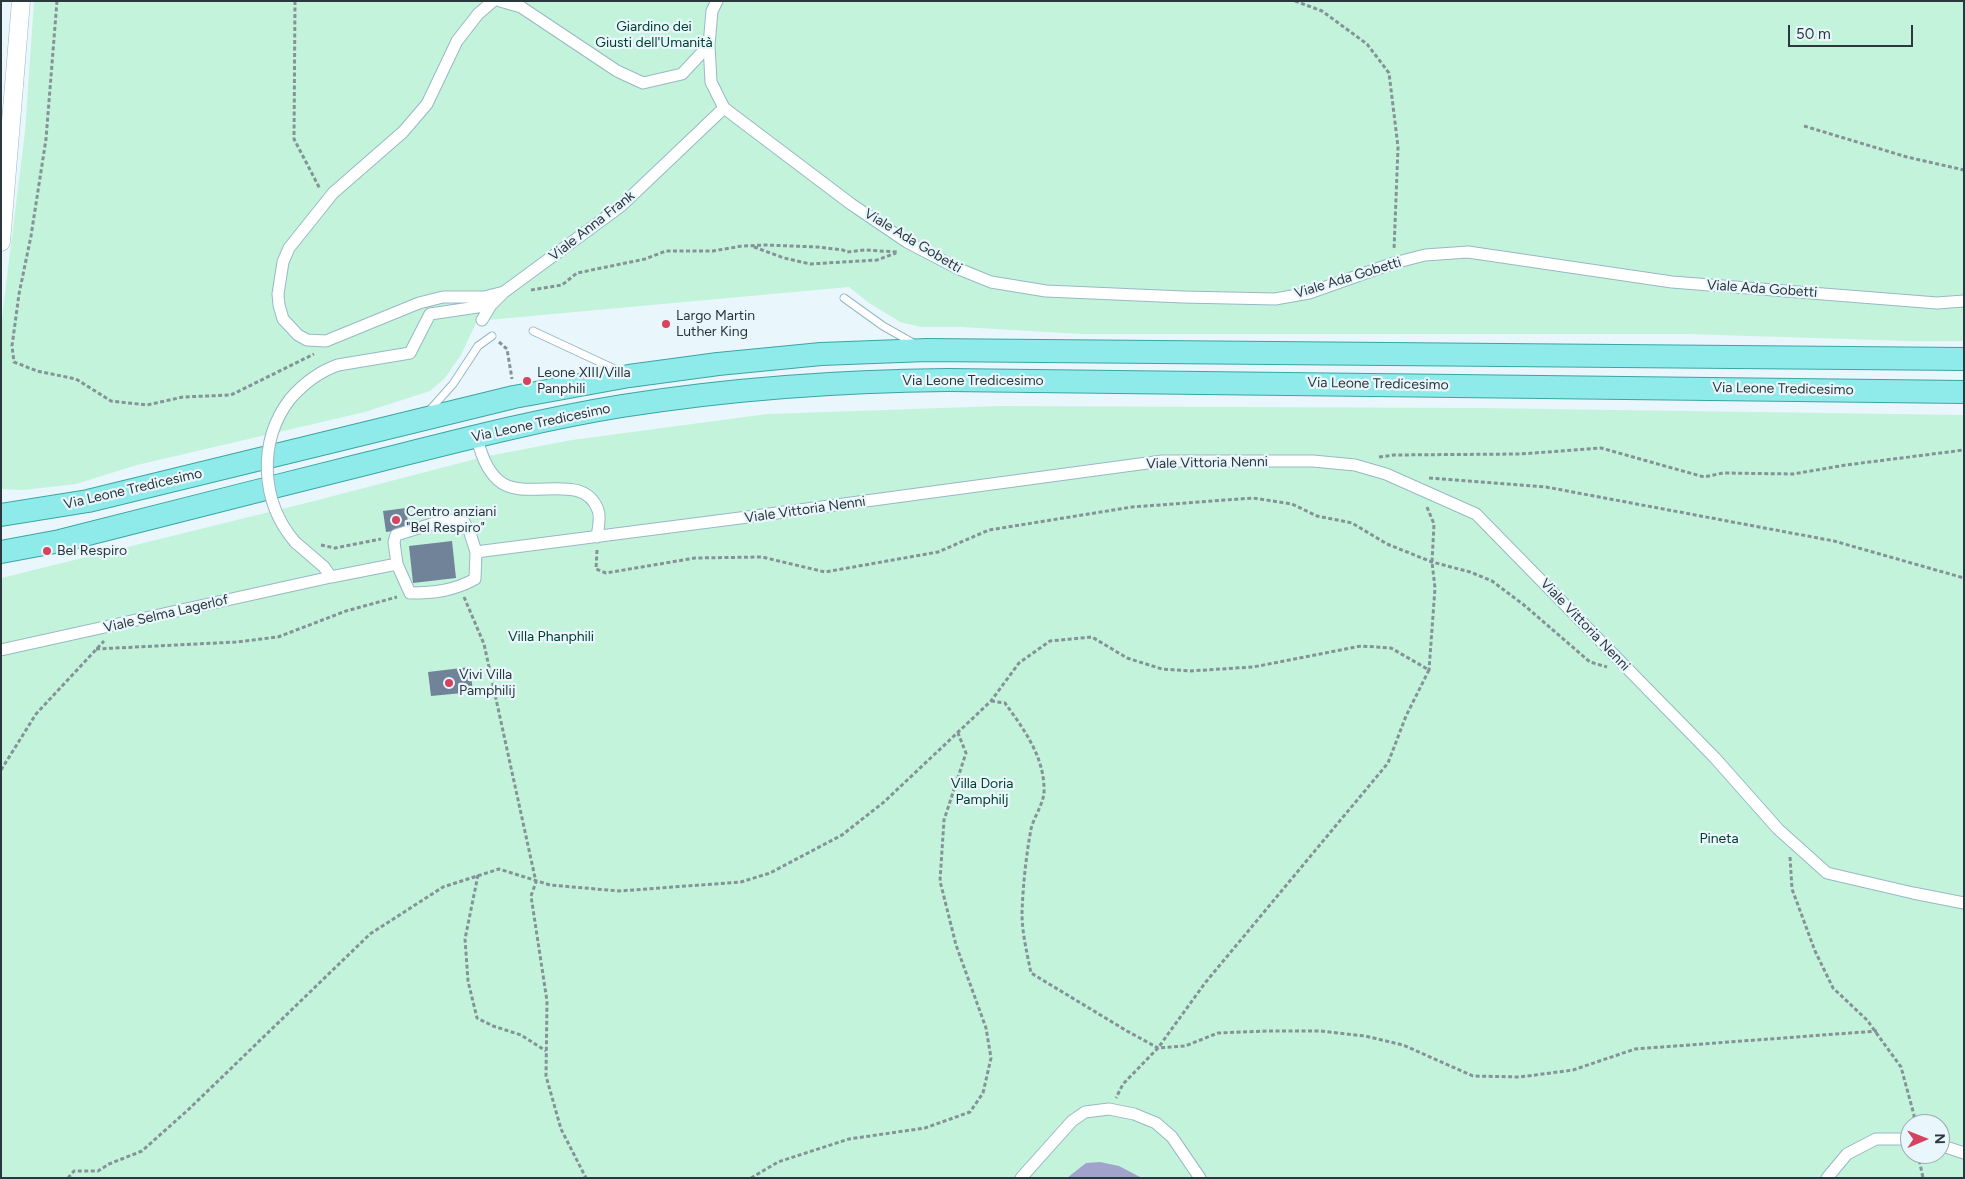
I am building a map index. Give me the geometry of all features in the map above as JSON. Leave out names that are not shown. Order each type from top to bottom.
[{"type":"main road","name":"Via Leone Tredicesimo","points":[[1,515],[88,501],[514,397],[629,376],[795,356],[927,350],[1964,359]]},
{"type":"main road","name":"Via Leone Tredicesimo","points":[[1,552],[60,541],[476,436],[576,414],[671,398],[759,388],[887,381],[1280,382],[1964,392]]},
{"type":"street","points":[[1,242],[20,1]]},
{"type":"street","points":[[494,1],[478,14],[457,41],[426,104],[403,132],[333,193],[289,248],[283,262],[278,294],[283,320],[298,335],[308,340],[326,342],[419,303],[443,297],[484,297],[504,292]]},
{"type":"street","points":[[500,1],[521,7],[617,70],[644,83],[682,74],[709,45]]},
{"type":"street","points":[[717,1],[712,11],[709,45],[711,82],[724,108]]},
{"type":"street","name":"Viale Ada Gobetti","points":[[724,108],[851,204],[920,249],[979,279],[1006,286],[1046,291],[1275,299],[1309,293],[1394,263],[1425,255],[1468,252],[1672,282],[1937,303],[1964,301]]},
{"type":"street","name":"Viale Anna Frank","points":[[482,320],[491,305],[504,292],[621,206],[724,108]]},
{"type":"street","points":[[397,564],[331,577],[324,567],[295,542],[283,526],[274,508],[269,486],[267,466],[271,435],[278,417],[290,399],[304,384],[327,369],[338,365],[410,353],[430,314],[491,305]]},
{"type":"street","points":[[476,436],[490,471],[506,485],[521,490],[566,488],[577,491],[592,499],[599,512],[597,537]]},
{"type":"street","name":"Viale Vittoria Nenni","points":[[476,552],[1162,461],[1313,461],[1355,465],[1386,474],[1476,514],[1715,758],[1778,829],[1827,873],[1964,903]]},
{"type":"street","points":[[462,519],[469,530],[476,552],[475,579],[460,587],[436,593],[410,593],[397,564],[394,542],[396,535],[435,523],[462,519]]},
{"type":"street","name":"Viale Selma Lagerlof","points":[[1,650],[121,625],[331,577]]},
{"type":"street","points":[[1021,1178],[1072,1121],[1085,1112],[1109,1109],[1134,1114],[1156,1123],[1172,1137],[1200,1178]]},
{"type":"street","points":[[1827,1178],[1847,1154],[1876,1139],[1900,1139]]},
{"type":"street","points":[[1950,1148],[1964,1153]]},
{"type":"lane","points":[[844,298],[883,326],[927,350]]},
{"type":"lane","points":[[534,331],[629,376]]},
{"type":"lane","points":[[420,420],[449,388],[481,342],[492,336]]},
{"type":"path","points":[[57,1],[46,139],[31,236],[19,294],[12,346],[14,362],[37,371],[76,379],[111,401],[147,405],[183,397],[232,395],[316,353]]},
{"type":"path","points":[[296,1],[294,139],[326,202]]},
{"type":"path","points":[[1295,1],[1322,11],[1367,44],[1389,73],[1398,147],[1394,263]]},
{"type":"path","points":[[1804,126],[1914,159],[1964,170]]},
{"type":"path","points":[[504,292],[562,285],[577,273],[645,259],[666,251],[713,251],[752,246],[818,248],[847,252],[865,250],[897,252],[920,249]]},
{"type":"path","points":[[752,246],[784,258],[810,264],[877,260],[897,252]]},
{"type":"path","points":[[492,336],[508,349],[514,397]]},
{"type":"path","points":[[1377,458],[1394,455],[1520,454],[1601,448],[1704,477],[1723,473],[1793,474],[1846,464],[1964,450]]},
{"type":"path","points":[[1424,477],[1556,489],[1834,541],[1964,578]]},
{"type":"path","points":[[1109,1109],[1123,1084],[1158,1048],[1205,983],[1388,763],[1406,716],[1429,670],[1436,588],[1432,562],[1434,524],[1421,490]]},
{"type":"path","points":[[597,537],[596,569],[606,574],[695,558],[762,557],[825,572],[938,552],[989,530],[1132,507],[1253,498],[1292,504],[1317,516],[1352,523],[1387,544],[1432,562],[1470,572],[1492,581],[1524,605],[1590,662],[1618,671],[1629,670]]},
{"type":"path","points":[[295,542],[336,548],[396,535]]},
{"type":"path","points":[[460,587],[484,644],[536,882],[531,896],[547,1001],[546,1076],[561,1129],[586,1178]]},
{"type":"path","points":[[96,649],[236,642],[278,637],[346,611],[410,593]]},
{"type":"path","points":[[1,770],[36,714],[96,649],[121,625]]},
{"type":"path","points":[[68,1178],[74,1171],[98,1171],[109,1164],[142,1151],[203,1096],[370,934],[443,887],[499,869],[550,885],[618,891],[741,882],[770,873],[842,834],[884,802],[991,701],[1019,664],[1050,641],[1092,637],[1127,658],[1162,669],[1190,671],[1253,667],[1361,646],[1391,648],[1429,670]]},
{"type":"path","points":[[991,701],[1005,703],[1030,740],[1040,764],[1044,790],[1032,826],[1027,856],[1022,913],[1031,973],[1126,1031],[1158,1048],[1185,1046],[1218,1033],[1320,1031],[1365,1036],[1403,1045],[1473,1076],[1520,1076],[1574,1070],[1635,1049],[1877,1032]]},
{"type":"path","points":[[751,1178],[778,1162],[849,1139],[925,1128],[970,1112],[983,1092],[991,1058],[986,1028],[956,945],[940,881],[944,820],[966,753],[958,733]]},
{"type":"path","points":[[1789,838],[1792,889],[1815,951],[1833,988],[1877,1032],[1902,1067],[1914,1114]]},
{"type":"path","points":[[478,876],[465,939],[468,981],[477,1018],[521,1036],[546,1051]]},
{"type":"path","points":[[1920,1164],[1922,1178]]},
{"type":"green space","name":"Giardino dei Giusti dell'Umanità","points":[[34,1],[1964,1],[1964,341],[1687,334],[1081,334],[961,327],[921,327],[900,322],[869,303],[849,287],[477,321],[461,355],[445,378],[430,391],[365,412],[137,465],[76,484],[24,490],[1,489],[1,325],[25,131]]},
{"type":"green space","name":"Villa Doria Pamphilj","points":[[1000,406],[1480,408],[1964,415],[1964,1178],[1,1178],[1,578],[310,502],[483,457],[572,440],[767,414]]},
{"type":"water","points":[[1100,1162],[1119,1166],[1142,1178],[1067,1178],[1086,1163]]},
{"type":"building","name":"Centro anziani \"Bel Respiro\"","points":[[406,508],[409,529],[386,532],[383,511]]},
{"type":"building","points":[[452,541],[456,578],[413,583],[409,546]]},
{"type":"building","points":[[470,667],[473,692],[431,696],[428,672]]},
{"type":"place","name":"Largo Martin Luther King","points":[[666,324]]},
{"type":"place","name":"Leone XIII/Villa Panphili","points":[[527,381]]},
{"type":"place","name":"Centro anziani \"Bel Respiro\"","points":[[396,520]]},
{"type":"place","name":"Bel Respiro","points":[[47,551]]},
{"type":"place","name":"Vivi Villa Pamphilij","points":[[449,683]]},
{"type":"park label","name":"Villa Phanphili","points":[[551,637]]},
{"type":"park label","name":"Pineta","points":[[1719,839]]}]
